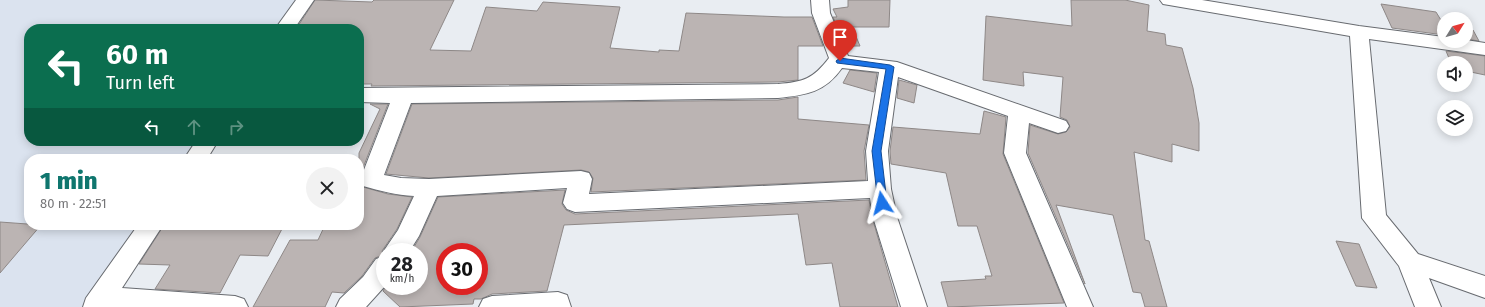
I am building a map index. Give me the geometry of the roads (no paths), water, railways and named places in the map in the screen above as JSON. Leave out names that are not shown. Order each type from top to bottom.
[{"type":"street","points":[[288,24],[305,0]]},
{"type":"street","points":[[820,0],[822,13],[840,61]]},
{"type":"street","points":[[1170,0],[1360,32],[1485,49]]},
{"type":"street","points":[[1360,32],[1374,218],[1409,261],[1428,307]]},
{"type":"street","points":[[364,95],[403,96],[785,90],[805,88],[826,76],[837,61],[840,61],[890,67],[1058,126]]},
{"type":"street","points":[[890,67],[877,151],[880,189],[885,216],[914,307]]},
{"type":"street","points":[[403,96],[371,180],[401,187],[429,188],[581,179],[575,203],[880,189]]},
{"type":"street","points":[[1019,113],[1015,153],[1080,307]]},
{"type":"street","points":[[402,243],[407,236],[429,188]]},
{"type":"street","points":[[98,302],[147,230]]},
{"type":"street","points":[[1409,261],[1485,287]]},
{"type":"street","points":[[349,307],[376,278]]},
{"type":"street","points":[[98,302],[235,307]]},
{"type":"street","points":[[492,307],[558,303],[558,307]]}]
